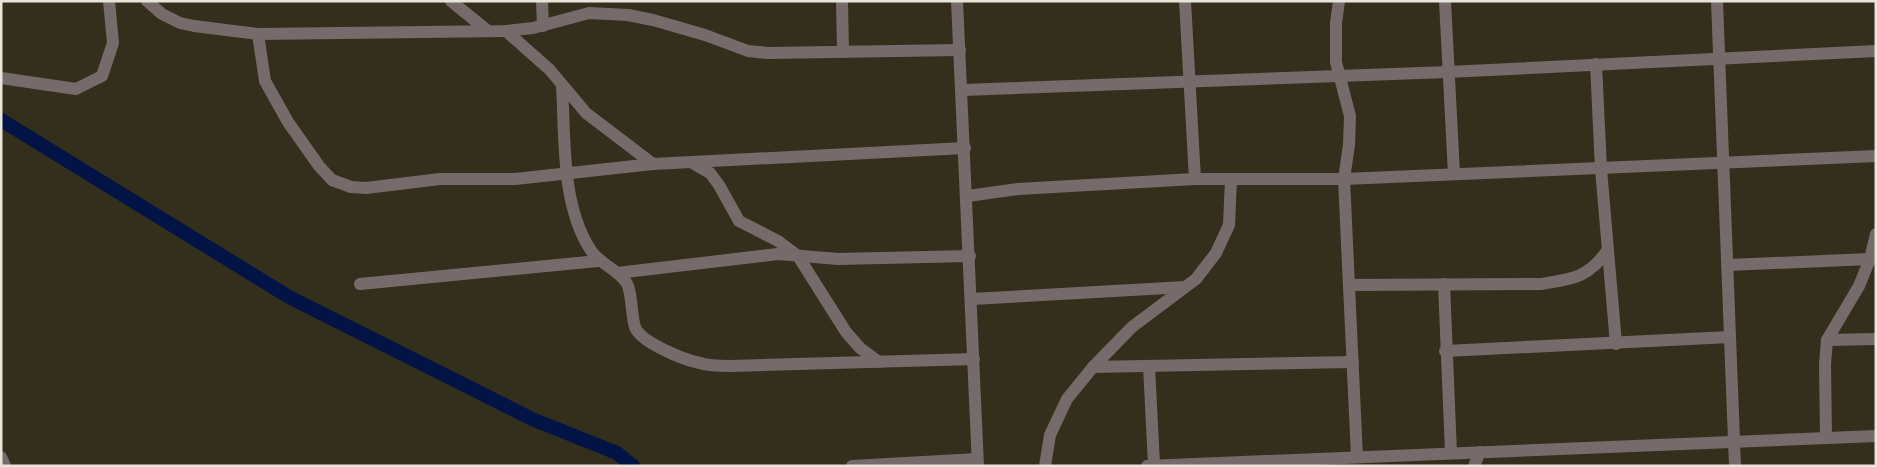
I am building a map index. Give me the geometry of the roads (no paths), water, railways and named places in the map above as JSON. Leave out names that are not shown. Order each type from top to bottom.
[{"type":"street","points":[[1,78],[76,89],[102,76],[113,43],[109,1]]},
{"type":"street","points":[[147,1],[162,14],[180,22],[194,26],[258,34],[506,31],[543,26],[589,13],[628,15],[653,20],[705,34],[748,51],[960,50]]},
{"type":"street","points":[[451,1],[488,32]]},
{"type":"street","points":[[542,1],[543,26]]},
{"type":"street","points":[[842,1],[843,52]]},
{"type":"street","points":[[852,466],[978,463],[968,196],[957,1]]},
{"type":"street","points":[[1185,1],[1188,82],[1195,179]]},
{"type":"street","points":[[1339,1],[1335,42],[1336,62],[1350,116],[1349,145],[1344,179],[1357,457]]},
{"type":"street","points":[[1445,1],[1454,174]]},
{"type":"street","points":[[1717,1],[1725,162],[1735,466]]},
{"type":"street","points":[[506,31],[535,55],[586,113],[653,164]]},
{"type":"street","points":[[258,34],[265,81],[288,122],[319,166],[332,180],[351,187],[366,188],[440,178],[516,179],[653,164],[965,148]]},
{"type":"street","points":[[962,90],[1448,72],[1876,50]]},
{"type":"street","points":[[1596,64],[1601,169],[1616,344]]},
{"type":"street","points":[[562,85],[566,174],[579,226],[589,248],[598,261],[617,273],[627,284],[635,329],[646,340],[699,363],[758,367],[974,360]]},
{"type":"street","points":[[968,196],[1018,189],[1195,179],[1344,179],[1876,156]]},
{"type":"street","points":[[690,162],[715,179],[739,221],[778,241],[798,256],[846,332],[860,348],[880,362]]},
{"type":"street","points":[[1045,466],[1050,435],[1067,399],[1093,367],[1132,327],[1196,278],[1216,253],[1229,225],[1231,179]]},
{"type":"street","points":[[1826,438],[1824,364],[1827,340],[1859,286],[1870,259],[1876,234]]},
{"type":"street","points":[[1350,285],[1541,284],[1572,279],[1596,267],[1607,251]]},
{"type":"street","points":[[617,273],[752,256],[798,256],[838,259],[970,256]]},
{"type":"street","points":[[1728,265],[1870,259]]},
{"type":"street","points":[[360,284],[598,261]]},
{"type":"street","points":[[1444,284],[1445,351],[1451,452]]},
{"type":"street","points":[[972,299],[1185,286]]},
{"type":"street","points":[[1445,351],[1730,337]]},
{"type":"street","points":[[1827,340],[1876,339]]},
{"type":"street","points":[[1093,367],[1353,362]]},
{"type":"street","points":[[1149,366],[1154,465]]},
{"type":"street","points":[[1147,466],[1876,436]]},
{"type":"street","points":[[1474,466],[1480,452]]},
{"type":"street","points":[[1,457],[5,466]]},
{"type":"waterway","points":[[1,120],[289,297],[532,419],[617,453],[633,466]]}]
